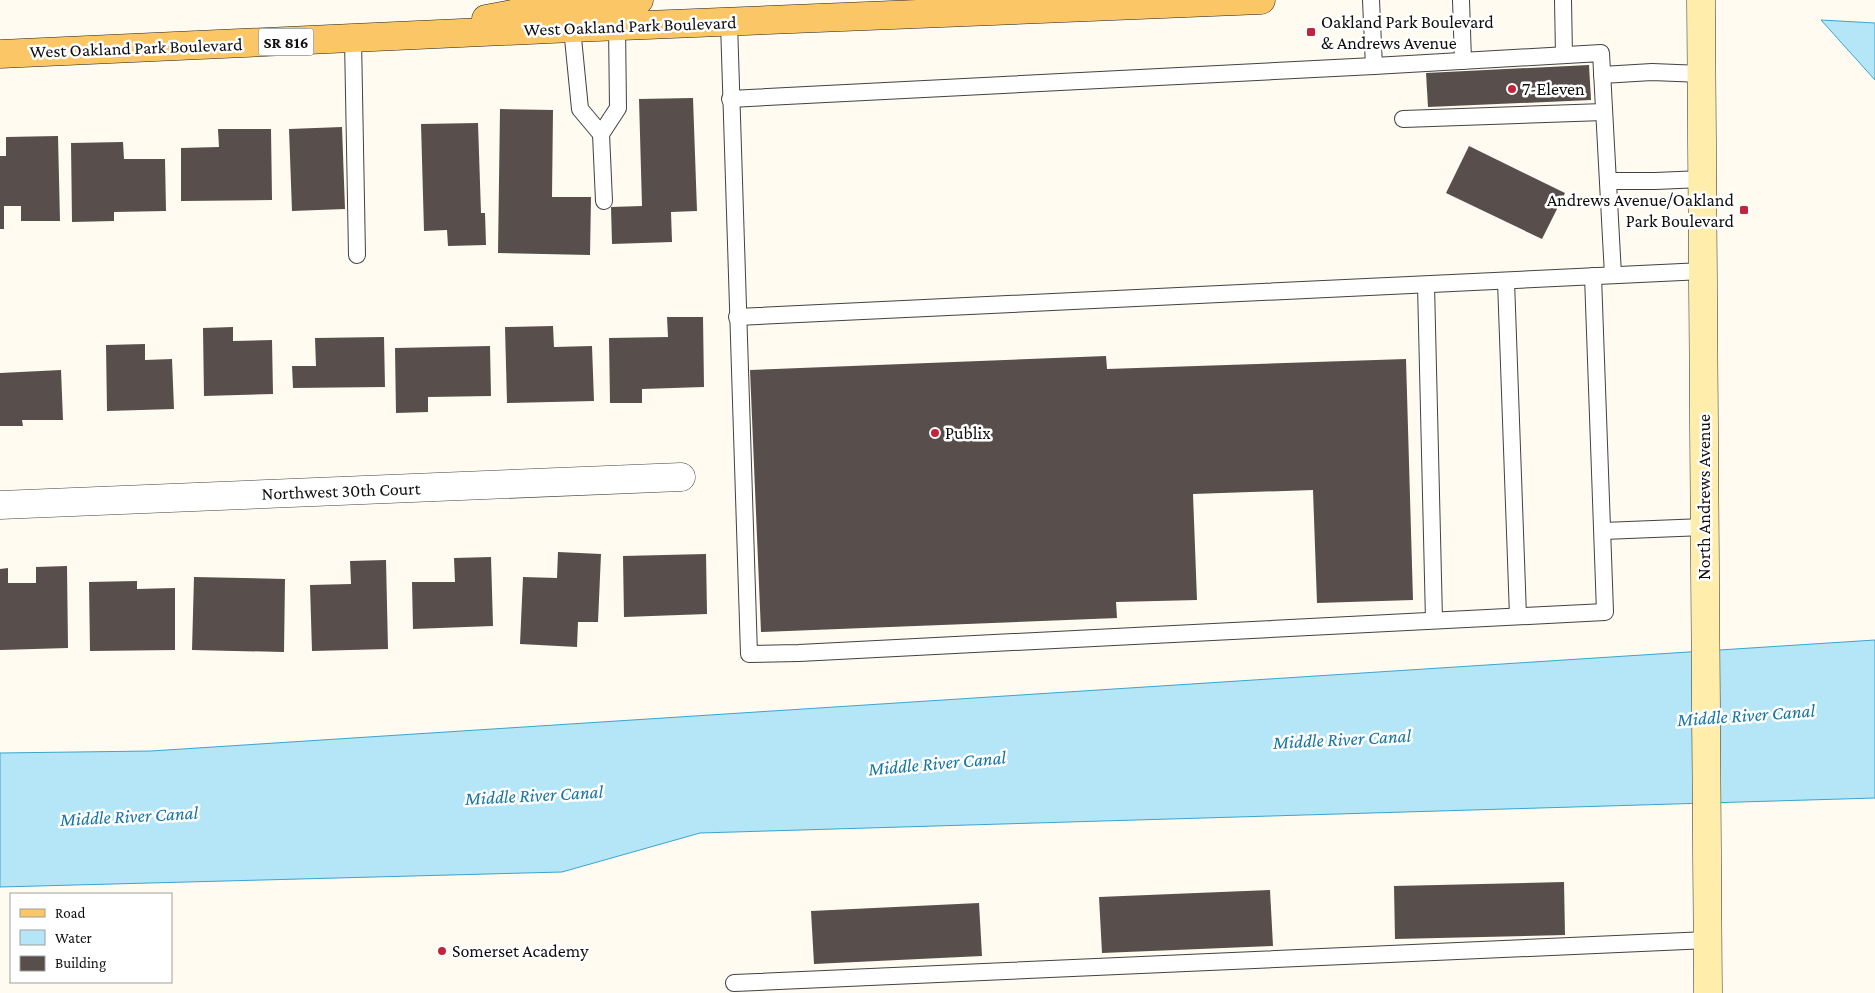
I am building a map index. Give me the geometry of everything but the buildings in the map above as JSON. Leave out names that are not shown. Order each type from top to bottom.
[{"type":"main road","points":[[401,36],[537,9],[639,0]]},
{"type":"main road","name":"West Oakland Park Boulevard","points":[[0,54],[617,26],[729,23],[1261,0]]},
{"type":"main road","name":"North Andrews Avenue","points":[[1701,0],[1708,993]]},
{"type":"street","name":"Northwest 30th Court","points":[[0,504],[682,477]]},
{"type":"lane","points":[[1371,0],[1374,66]]},
{"type":"lane","points":[[1458,64],[1461,0]]},
{"type":"lane","points":[[1560,59],[1563,0]]},
{"type":"lane","points":[[729,23],[749,654],[800,653],[1605,612],[1604,531],[1593,276]]},
{"type":"lane","points":[[604,202],[601,134],[618,108],[617,26]]},
{"type":"lane","points":[[572,28],[580,109],[601,134]]},
{"type":"lane","points":[[353,39],[357,254]]},
{"type":"lane","points":[[730,99],[1374,66],[1526,63],[1601,53],[1613,275]]},
{"type":"lane","points":[[1602,74],[1652,72],[1702,74]]},
{"type":"lane","points":[[1403,119],[1459,111],[1529,108],[1562,107],[1604,112]]},
{"type":"lane","points":[[1608,181],[1702,179]]},
{"type":"lane","points":[[737,317],[1703,272]]},
{"type":"lane","points":[[1506,281],[1518,616]]},
{"type":"lane","points":[[1426,285],[1434,620]]},
{"type":"lane","points":[[1604,531],[1704,527]]},
{"type":"lane","points":[[734,983],[1708,940]]},
{"type":"water","points":[[1821,20],[1875,23],[1875,80]]},
{"type":"water","name":"Middle River Canal","points":[[1875,640],[1875,798],[700,833],[562,872],[0,887],[0,753],[151,751]]},
{"type":"place","name":"Oakland Park Boulevard & Andrews Avenue","points":[[1311,32]]},
{"type":"place","name":"7-Eleven","points":[[1512,89]]},
{"type":"place","name":"Andrews Avenue/Oakland Park Boulevard","points":[[1744,210]]},
{"type":"place","name":"Publix","points":[[935,433]]},
{"type":"place","name":"Somerset Academy","points":[[442,951]]}]
